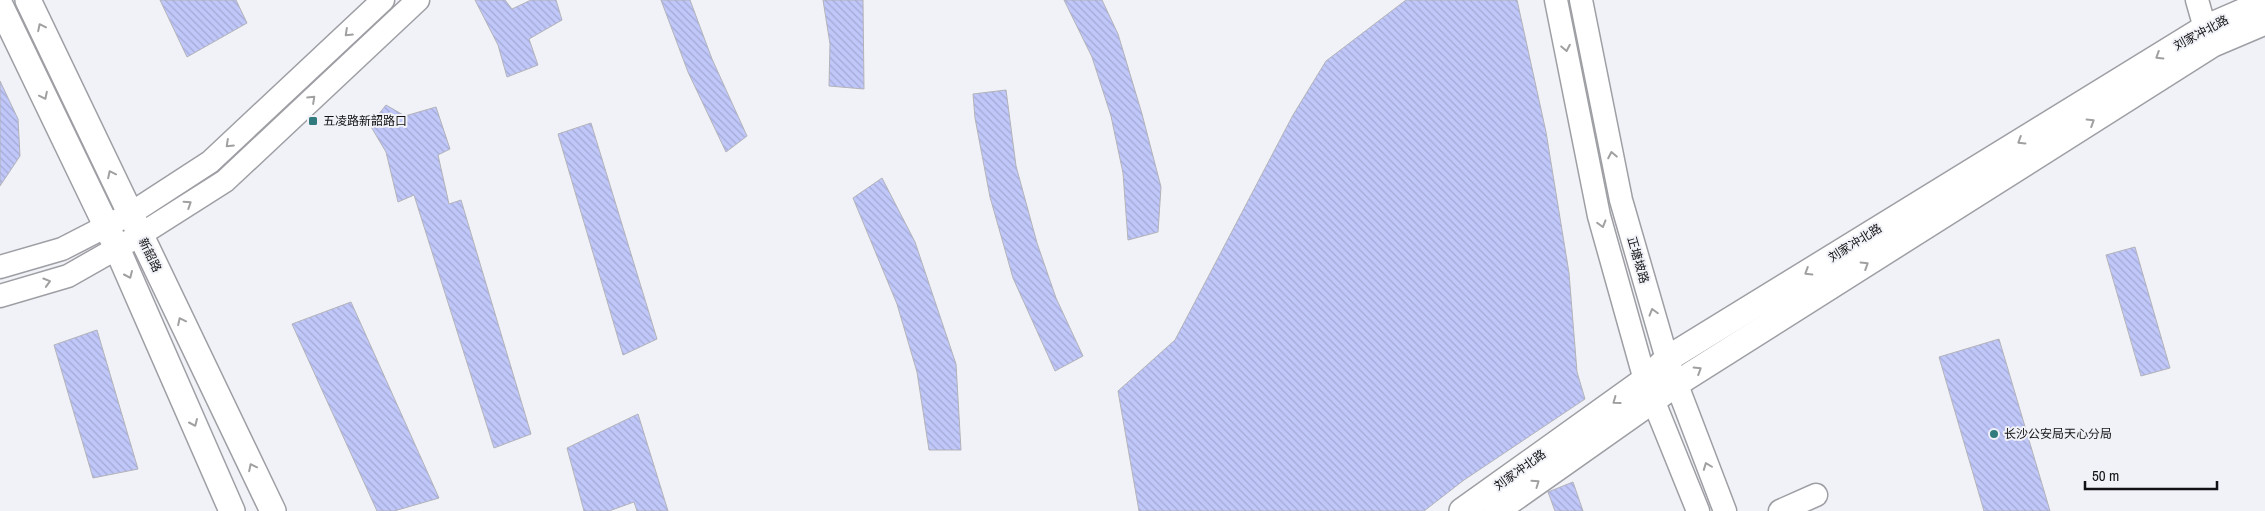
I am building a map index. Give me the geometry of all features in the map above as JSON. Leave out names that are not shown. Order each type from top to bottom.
[{"type":"main road","name":"新韶路","points":[[28,0],[273,511]]},
{"type":"main road","name":"刘家冲北路","points":[[1496,511],[1650,390],[1667,359],[2204,28],[2265,2]]},
{"type":"main road","points":[[0,5],[117,248],[232,511]]},
{"type":"main road","name":"刘家冲北路","points":[[1462,511],[1650,390],[1676,384],[2213,44],[2265,22]]},
{"type":"street","points":[[0,296],[68,276],[117,248],[135,224],[210,162],[383,0]]},
{"type":"street","points":[[0,266],[62,249],[106,226],[135,224],[225,181],[418,0]]},
{"type":"street","name":"正塘坡路","points":[[1556,0],[1599,216],[1650,390],[1698,511]]},
{"type":"street","name":"正塘坡路","points":[[1581,0],[1621,200],[1667,359],[1725,511]]},
{"type":"street","points":[[2197,0],[2204,28]]},
{"type":"street","points":[[1780,511],[1816,495]]},
{"type":"building","points":[[160,0],[236,0],[247,23],[187,57]]},
{"type":"building","points":[[475,0],[505,0],[512,9],[531,0],[556,0],[562,20],[529,39],[538,65],[507,77],[498,45]]},
{"type":"building","points":[[661,0],[690,0],[712,59],[747,136],[726,152],[688,72]]},
{"type":"building","points":[[823,0],[863,0],[864,89],[829,86],[830,44]]},
{"type":"building","points":[[1064,0],[1102,0],[1118,34],[1161,187],[1158,232],[1128,240],[1123,173],[1111,116],[1092,57]]},
{"type":"building","points":[[1406,0],[1517,0],[1546,132],[1569,273],[1577,372],[1585,399],[1464,480],[1424,511],[1139,511],[1118,391],[1175,340],[1293,115],[1326,61]]},
{"type":"building","points":[[0,81],[18,119],[20,156],[0,186]]},
{"type":"building","points":[[1006,90],[1016,166],[1037,243],[1056,298],[1083,356],[1055,371],[1013,278],[990,197],[975,118],[973,94]]},
{"type":"building","points":[[386,105],[405,116],[436,107],[450,149],[438,155],[449,204],[461,200],[531,434],[494,448],[414,195],[398,202],[386,152],[370,125]]},
{"type":"building","points":[[591,123],[657,339],[623,355],[558,134]]},
{"type":"building","points":[[882,178],[915,242],[956,364],[961,450],[929,450],[917,372],[897,304],[853,198]]},
{"type":"building","points":[[2135,247],[2170,368],[2141,376],[2106,255]]},
{"type":"building","points":[[351,302],[439,498],[394,511],[377,511],[292,324]]},
{"type":"building","points":[[97,330],[138,469],[93,478],[54,345]]},
{"type":"building","name":"长沙公安局天心分局","points":[[1999,339],[2050,511],[1984,511],[1939,357]]},
{"type":"building","points":[[638,414],[668,511],[637,511],[634,502],[609,511],[584,511],[567,448]]},
{"type":"building","points":[[1573,482],[1583,511],[1555,511],[1548,492]]},
{"type":"place","name":"五凌路新韶路口","points":[[313,121]]},
{"type":"place","name":"长沙公安局天心分局","points":[[1994,434]]}]
